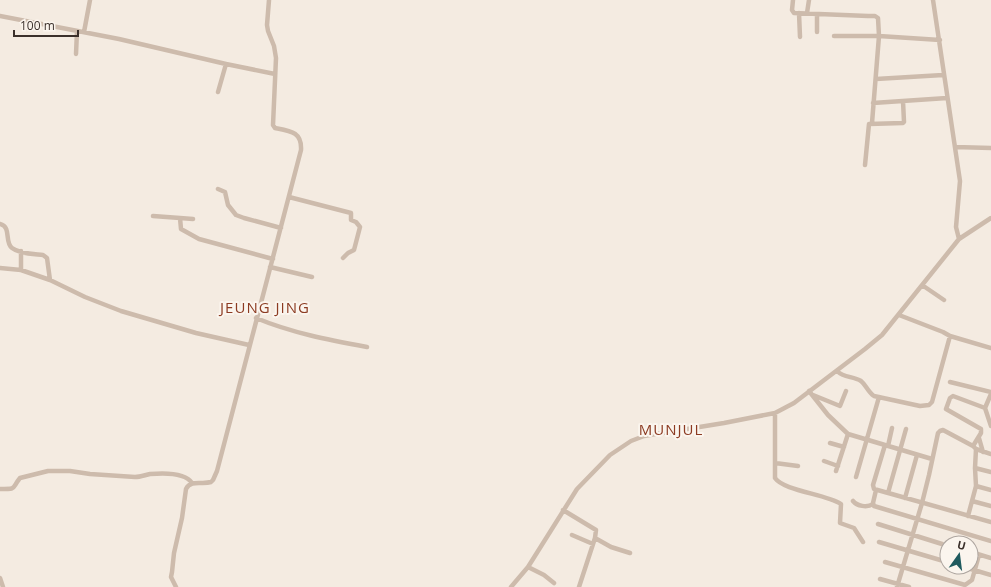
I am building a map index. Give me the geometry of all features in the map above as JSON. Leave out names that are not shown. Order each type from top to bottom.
[{"type":"street","points":[[84,32],[90,0]]},
{"type":"street","points":[[175,586],[172,577],[174,553],[182,518],[186,489],[187,486],[192,483],[208,483],[213,480],[273,259],[300,150],[300,139],[295,133],[275,128],[273,125],[276,58],[274,46],[267,25],[269,0]]},
{"type":"street","points":[[793,0],[792,12],[875,16],[878,18],[879,36],[872,123]]},
{"type":"street","points":[[808,13],[809,0]]},
{"type":"street","points":[[933,0],[960,181],[956,227],[959,239]]},
{"type":"street","points":[[800,13],[800,37]]},
{"type":"street","points":[[817,14],[817,32]]},
{"type":"street","points":[[0,16],[119,39],[275,74]]},
{"type":"street","points":[[76,54],[78,31]]},
{"type":"street","points":[[834,36],[879,36],[940,40]]},
{"type":"street","points":[[218,92],[226,64]]},
{"type":"street","points":[[876,79],[943,75]]},
{"type":"street","points":[[873,102],[903,102],[947,98]]},
{"type":"street","points":[[865,165],[869,124],[901,124],[904,122],[903,102]]},
{"type":"street","points":[[955,147],[991,148]]},
{"type":"street","points":[[218,189],[225,192],[228,205],[240,217],[281,228]]},
{"type":"street","points":[[289,197],[351,213],[352,220],[360,227],[354,250],[343,258]]},
{"type":"street","points":[[153,216],[193,219]]},
{"type":"street","points":[[180,218],[181,229],[199,238],[273,259]]},
{"type":"street","points":[[512,587],[528,567],[576,489],[610,455],[631,441],[644,436],[775,413],[794,403],[810,393],[882,335],[959,239],[991,218]]},
{"type":"street","points":[[0,224],[4,225],[6,228],[10,247],[46,257],[50,280]]},
{"type":"street","points":[[21,251],[21,270]]},
{"type":"street","points":[[270,267],[312,277]]},
{"type":"street","points":[[0,268],[21,270],[50,280],[85,297],[121,311],[196,333],[249,345]]},
{"type":"street","points":[[922,285],[944,300]]},
{"type":"street","points":[[899,314],[950,336],[991,348]]},
{"type":"street","points":[[256,318],[304,335],[366,347]]},
{"type":"street","points":[[838,371],[844,376],[861,382],[871,394],[879,397],[920,406],[930,404],[950,336]]},
{"type":"street","points":[[950,382],[991,393],[985,408],[991,426]]},
{"type":"street","points":[[810,393],[840,406],[846,391]]},
{"type":"street","points":[[810,393],[828,415],[848,434],[932,459]]},
{"type":"street","points":[[968,516],[976,486],[975,447],[981,434],[981,429],[946,410],[950,398],[953,396],[985,408]]},
{"type":"street","points":[[856,477],[879,397]]},
{"type":"street","points":[[775,413],[775,478],[778,482],[784,485],[841,504],[840,523],[855,529],[863,542]]},
{"type":"street","points":[[892,428],[873,485],[876,490],[991,522]]},
{"type":"street","points":[[888,493],[906,429]]},
{"type":"street","points":[[897,585],[930,475],[938,433],[943,430],[983,452],[991,454]]},
{"type":"street","points":[[824,461],[837,468],[848,434]]},
{"type":"street","points":[[978,438],[983,452]]},
{"type":"street","points":[[830,443],[844,447]]},
{"type":"street","points":[[905,498],[917,455]]},
{"type":"street","points":[[775,463],[798,466]]},
{"type":"street","points":[[975,468],[991,472]]},
{"type":"street","points":[[0,489],[12,489],[16,486],[20,478],[48,471],[70,471],[101,476],[135,477],[150,474],[165,474],[184,476],[192,483]]},
{"type":"street","points":[[976,486],[991,490]]},
{"type":"street","points":[[873,504],[876,490]]},
{"type":"street","points":[[853,501],[855,504],[860,506],[869,506],[873,504]]},
{"type":"street","points":[[972,501],[991,506]]},
{"type":"street","points":[[873,504],[874,506],[991,541]]},
{"type":"street","points":[[563,510],[596,530],[595,538],[579,587]]},
{"type":"street","points":[[878,524],[939,543]]},
{"type":"street","points":[[572,535],[593,544]]},
{"type":"street","points":[[595,538],[611,547],[630,553]]},
{"type":"street","points":[[878,542],[939,560]]},
{"type":"street","points":[[979,555],[991,558]]},
{"type":"street","points":[[886,562],[960,585],[965,585],[972,580],[974,575]]},
{"type":"street","points":[[528,567],[544,574],[554,583]]},
{"type":"street","points":[[979,571],[991,575]]},
{"type":"street","points":[[0,578],[3,587]]},
{"type":"street","points":[[880,578],[897,585],[909,587]]},
{"type":"district","name":"JEUNG JING","points":[[265,307]]},
{"type":"district","name":"MUNJUL","points":[[671,429]]}]
